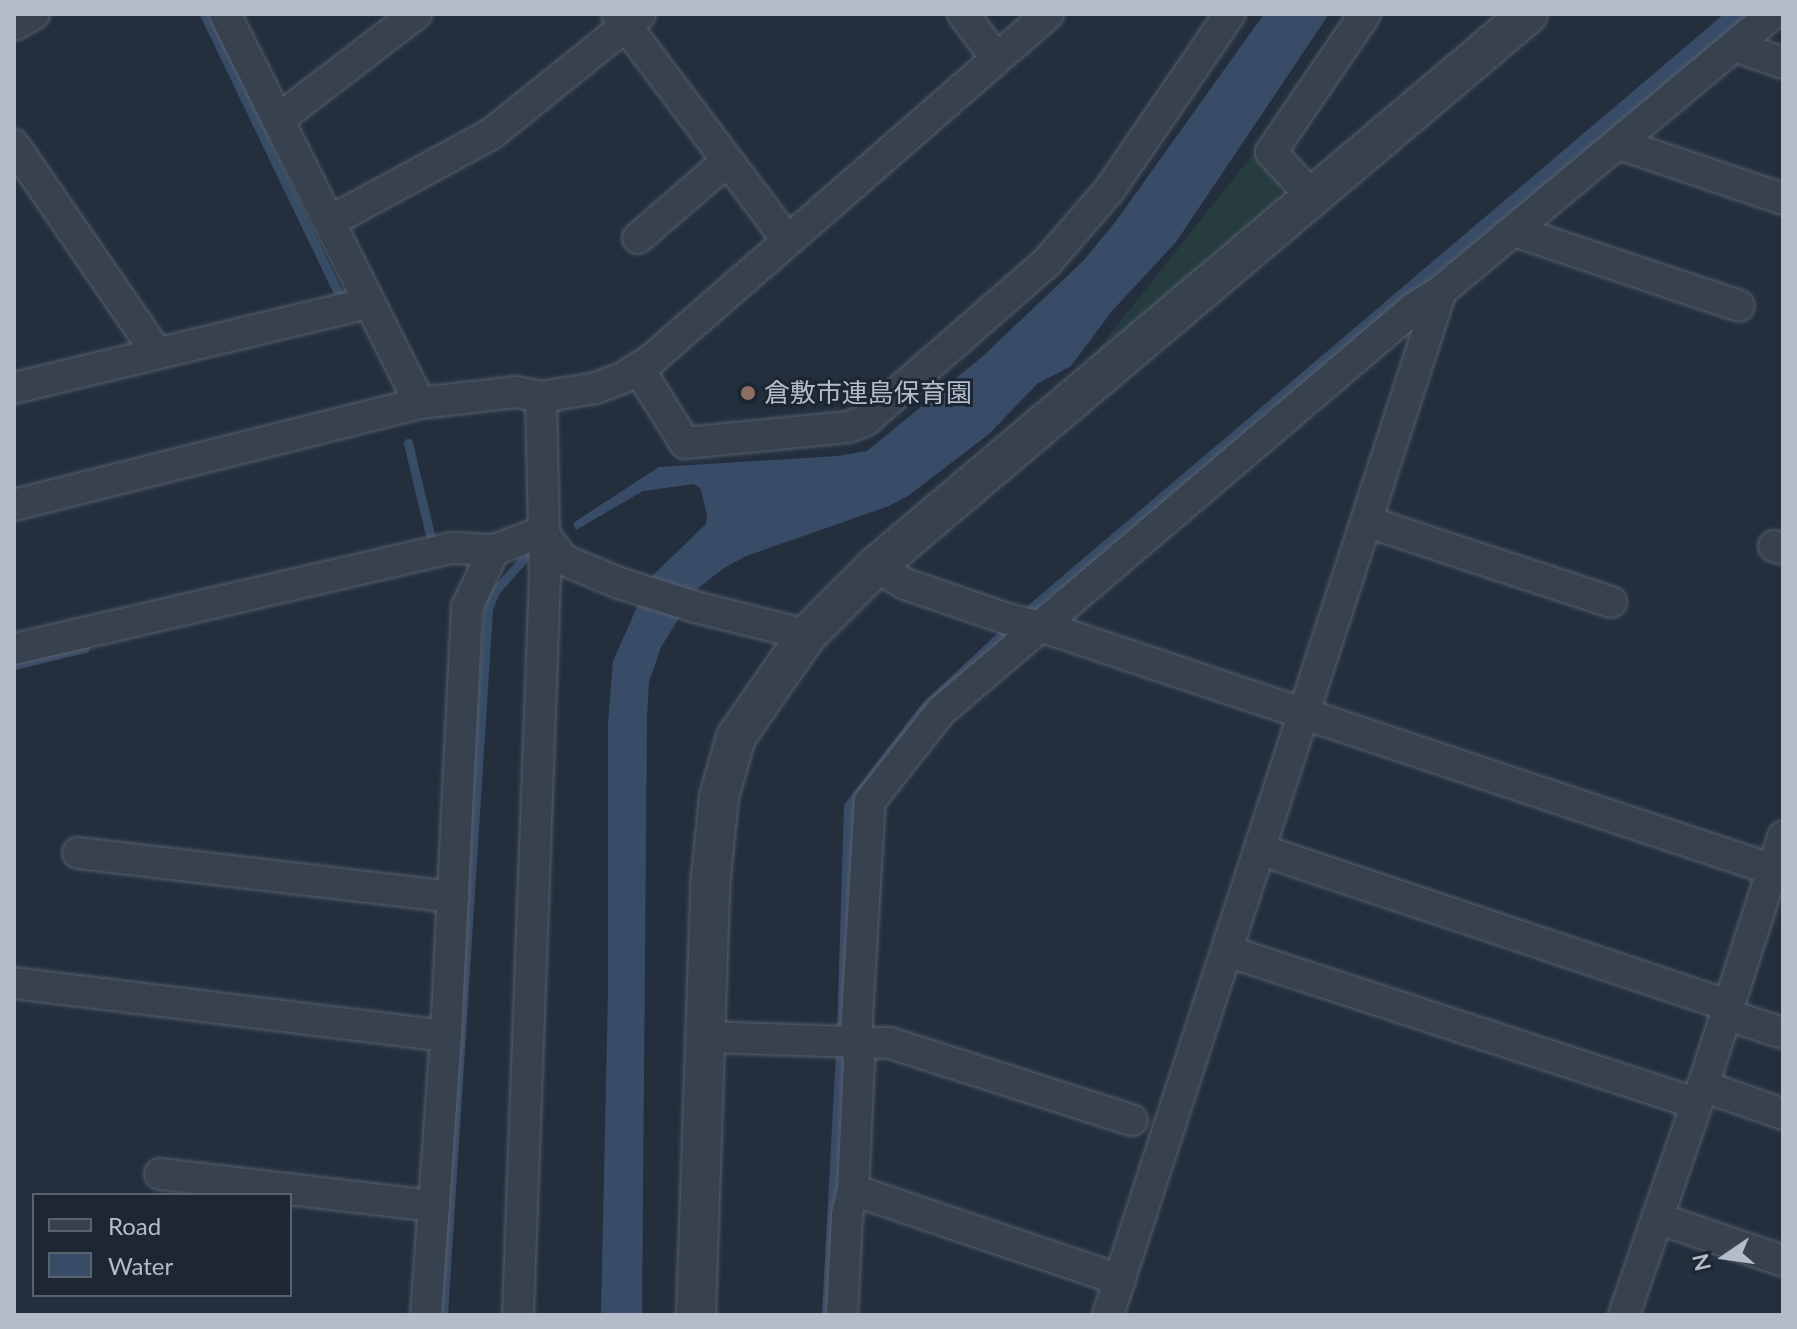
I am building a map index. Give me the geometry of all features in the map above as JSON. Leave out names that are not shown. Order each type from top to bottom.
[{"type":"street","points":[[14,25],[34,14]]},
{"type":"street","points":[[225,14],[420,403]]},
{"type":"street","points":[[279,119],[416,14]]},
{"type":"street","points":[[963,14],[996,58]]},
{"type":"street","points":[[14,505],[420,403],[516,392],[541,397],[596,388],[638,368],[1048,14]]},
{"type":"street","points":[[638,368],[685,443],[848,427],[866,420],[1047,262],[1110,189],[1230,14]]},
{"type":"street","points":[[1312,197],[1271,152],[1365,14]]},
{"type":"street","points":[[696,1315],[710,886],[719,797],[736,737],[807,635],[876,566],[1528,14]]},
{"type":"street","points":[[842,1315],[847,1215],[853,1190],[848,1043],[870,801],[941,711],[1026,624],[1414,308],[1441,291],[1772,14]]},
{"type":"street","points":[[329,222],[491,134],[628,18],[726,162],[787,240]]},
{"type":"street","points":[[1735,46],[1783,63]]},
{"type":"street","points":[[1619,144],[1783,199]]},
{"type":"street","points":[[14,145],[157,353]]},
{"type":"street","points":[[638,238],[726,162]]},
{"type":"street","points":[[1514,231],[1739,306]]},
{"type":"street","points":[[1108,1315],[1306,715],[1441,291]]},
{"type":"street","points":[[14,388],[368,303]]},
{"type":"street","points":[[518,1315],[545,575],[541,397]]},
{"type":"street","points":[[1368,522],[1611,602]]},
{"type":"street","points":[[542,532],[564,560],[619,583],[695,607],[807,635]]},
{"type":"street","points":[[14,649],[452,548],[494,550],[542,532]]},
{"type":"street","points":[[426,1315],[446,1036],[467,607],[494,550]]},
{"type":"street","points":[[876,566],[905,584],[1778,871]]},
{"type":"street","points":[[1624,1315],[1726,1010],[1778,871],[1783,837]]},
{"type":"street","points":[[1261,850],[1726,1010],[1783,1033]]},
{"type":"street","points":[[78,853],[453,897]]},
{"type":"street","points":[[1227,951],[1700,1095],[1783,1114]]},
{"type":"street","points":[[14,983],[446,1036]]},
{"type":"street","points":[[705,1037],[890,1043],[1132,1120]]},
{"type":"street","points":[[160,1174],[434,1206]]},
{"type":"street","points":[[853,1190],[1120,1280]]},
{"type":"street","points":[[1657,1218],[1783,1261]]},
{"type":"green space","points":[[1254,153],[1282,185],[1279,203],[1073,381]]},
{"type":"water","points":[[1264,14],[1329,14],[1176,242],[1112,311],[1071,366],[1037,384],[989,434],[908,496],[889,506],[746,556],[724,568],[697,589],[661,647],[649,682],[647,717],[642,1315],[601,1315],[608,990],[608,722],[613,661],[650,578],[706,524],[707,516],[701,489],[694,484],[643,491],[576,530],[573,523],[659,467],[838,456],[867,451],[983,356],[1084,260],[1116,221]]},
{"type":"water","points":[[1724,14],[1755,14],[871,787],[837,1315],[822,1315],[837,1033],[844,805],[922,704],[1018,614]]},
{"type":"waterway","points":[[204,14],[340,297]]},
{"type":"waterway","points":[[408,443],[432,543]]},
{"type":"waterway","points":[[443,1315],[488,609],[495,591],[527,555]]},
{"type":"waterway","points":[[14,665],[85,648]]},
{"type":"place","name":"倉敷市連島保育園","points":[[748,393]]}]
